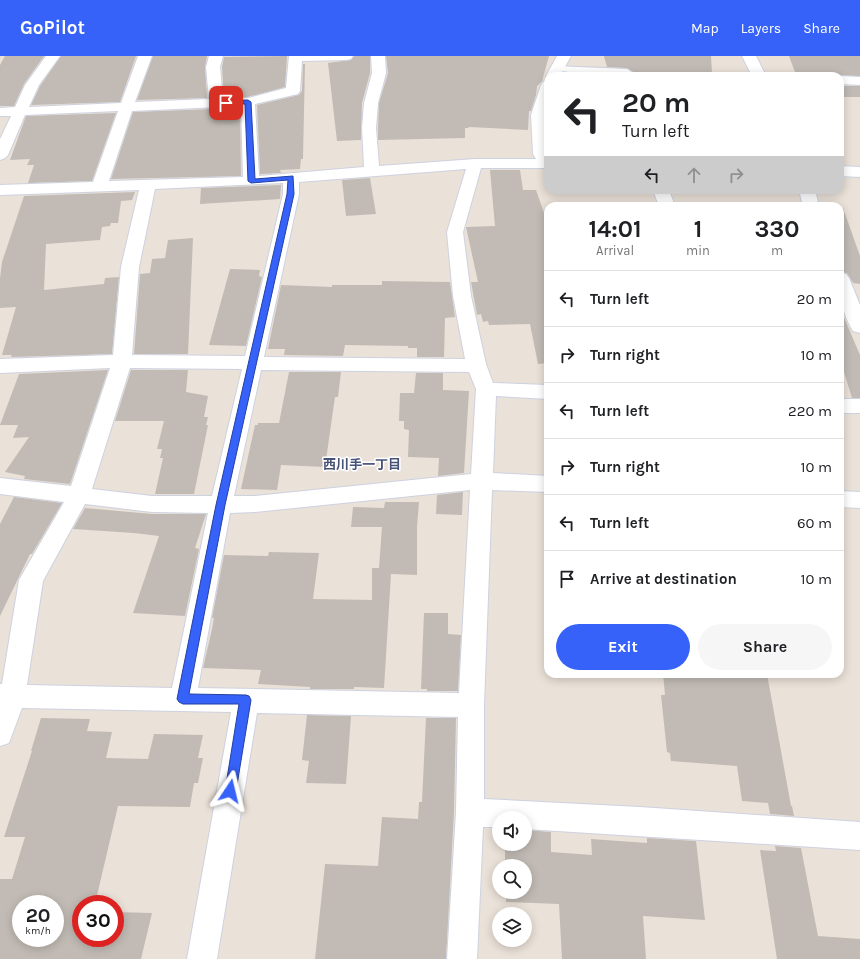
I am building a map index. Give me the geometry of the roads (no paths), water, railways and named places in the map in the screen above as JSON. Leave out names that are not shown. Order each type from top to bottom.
[{"type":"street","points":[[0,155],[32,85],[53,56]]},
{"type":"street","points":[[100,185],[145,56]]},
{"type":"street","points":[[216,56],[213,66],[216,103]]},
{"type":"street","points":[[0,112],[248,102],[293,91],[296,57],[346,56]]},
{"type":"street","points":[[372,171],[369,128],[371,103],[379,73],[378,56]]},
{"type":"street","points":[[555,72],[564,56]]},
{"type":"street","points":[[750,56],[757,72]]},
{"type":"street","points":[[844,80],[860,81]]},
{"type":"street","points":[[544,97],[538,115],[541,154],[544,158]]},
{"type":"street","points":[[248,102],[251,181]]},
{"type":"street","points":[[0,190],[100,185],[148,185],[251,181],[475,164],[544,163]]},
{"type":"street","points":[[462,959],[470,812],[471,705],[486,389],[476,364],[462,296],[455,232],[475,164]]},
{"type":"street","points":[[844,171],[860,172]]},
{"type":"street","points":[[183,699],[221,505],[291,194],[291,178]]},
{"type":"street","points":[[0,734],[6,696],[31,580],[79,496],[122,361],[130,266],[148,185]]},
{"type":"street","points":[[844,288],[860,327]]},
{"type":"street","points":[[0,366],[122,361],[464,366],[476,364]]},
{"type":"street","points":[[486,389],[544,392]]},
{"type":"street","points":[[844,406],[860,406]]},
{"type":"street","points":[[0,486],[152,504],[221,505],[255,504],[482,482],[544,484]]},
{"type":"street","points":[[844,499],[860,500]]},
{"type":"street","points":[[6,696],[471,705]]},
{"type":"street","points":[[202,959],[246,700]]},
{"type":"street","points":[[470,812],[640,821],[860,836]]},
{"type":"lane","points":[[555,72],[575,70],[628,72]]},
{"type":"district","name":"西川手一丁目","points":[[362,464]]}]
